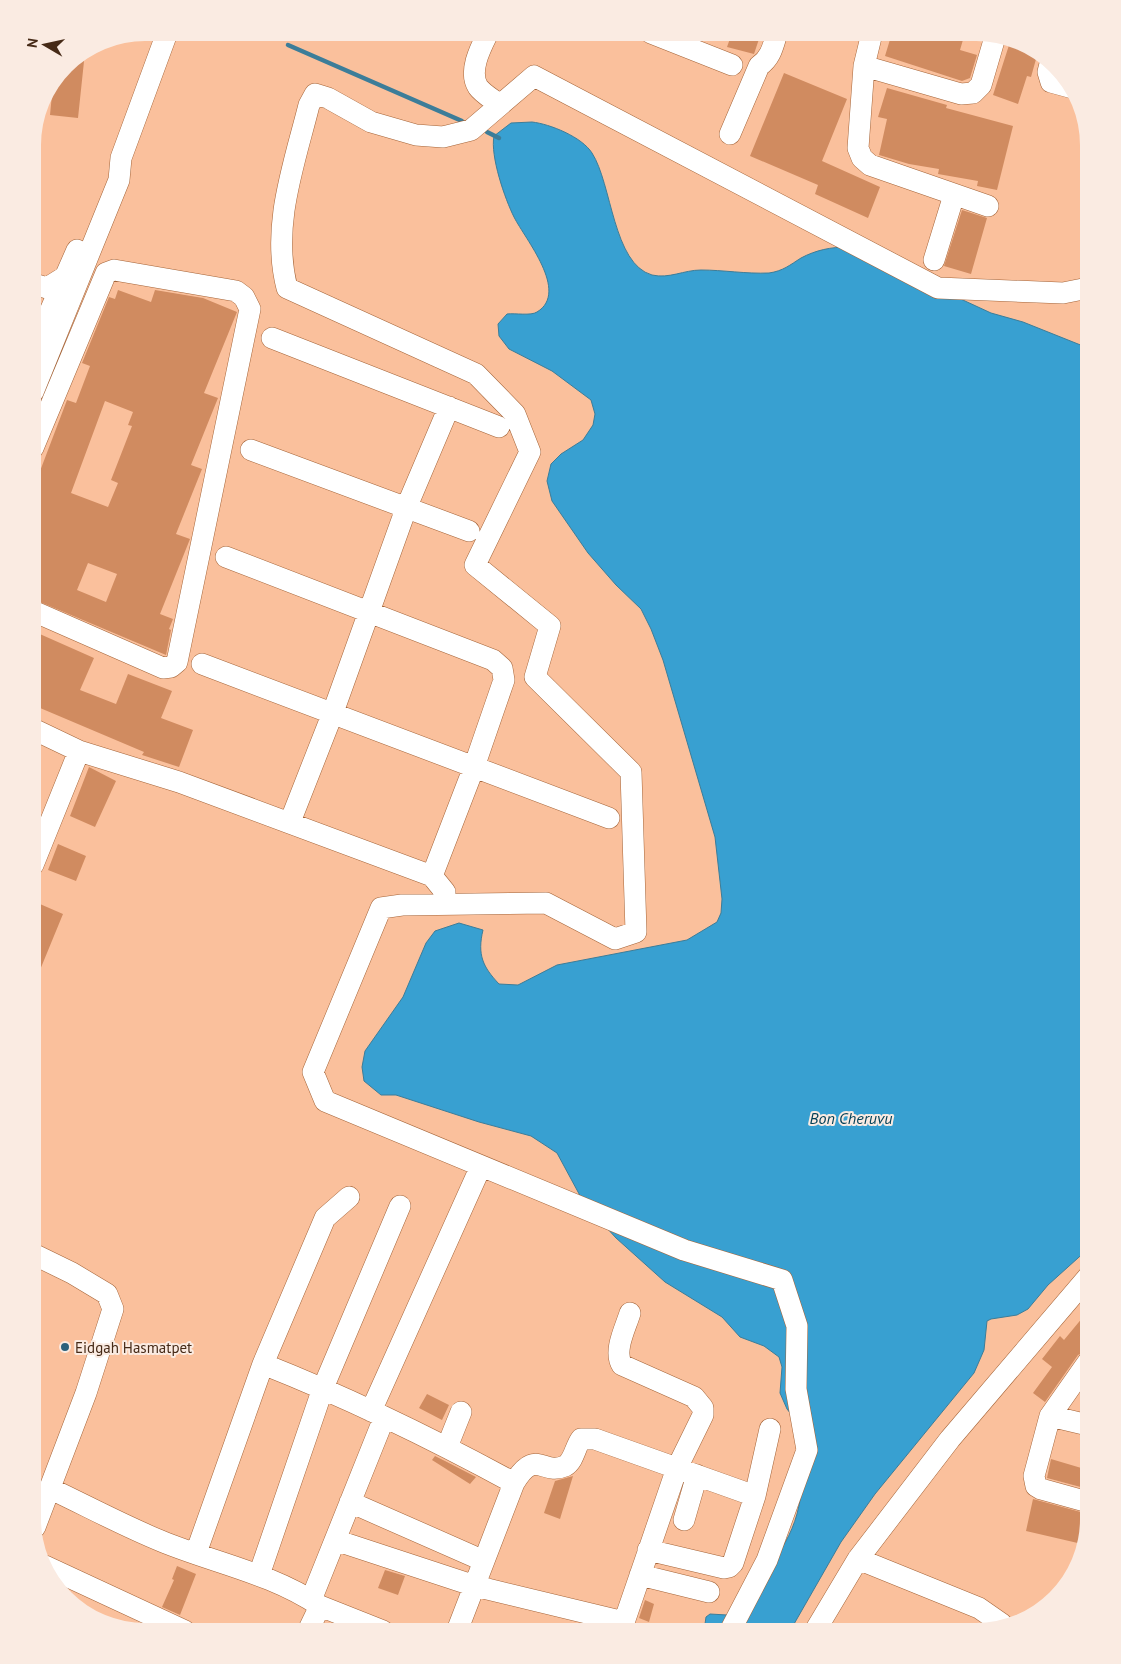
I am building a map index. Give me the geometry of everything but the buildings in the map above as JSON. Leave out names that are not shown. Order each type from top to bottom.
[{"type":"street","points":[[41,330],[63,278],[93,230],[120,180],[121,158],[164,41]]},
{"type":"street","points":[[484,41],[478,54],[475,71],[478,86],[500,105]]},
{"type":"street","points":[[671,41],[732,65]]},
{"type":"street","points":[[730,134],[759,66],[767,60],[774,41]]},
{"type":"street","points":[[870,41],[864,66],[858,148],[862,158],[870,165],[988,206]]},
{"type":"street","points":[[864,66],[961,94],[973,93],[981,85],[993,43]]},
{"type":"street","points":[[1048,71],[1051,82],[1060,84]]},
{"type":"street","points":[[734,1623],[767,1560],[807,1450],[796,1389],[797,1326],[782,1280],[684,1250],[325,1101],[313,1072],[382,908],[402,905],[546,903],[615,939],[636,932],[630,772],[535,676],[550,626],[475,565],[530,452],[515,414],[476,374],[287,288],[280,248],[285,199],[309,105],[315,94],[328,98],[371,122],[416,135],[443,137],[471,130],[534,76],[938,288],[1063,293],[1080,290]]},
{"type":"street","points":[[934,260],[954,194]]},
{"type":"street","points":[[41,360],[93,230]]},
{"type":"street","points":[[41,430],[106,273],[110,271],[236,291],[244,298],[250,310],[177,662],[171,667],[163,668],[41,615]]},
{"type":"street","points":[[41,287],[47,288],[63,278]]},
{"type":"street","points":[[272,338],[499,427]]},
{"type":"street","points":[[41,365],[70,358]]},
{"type":"street","points":[[41,367],[62,383]]},
{"type":"street","points":[[290,822],[332,715],[407,506],[448,407]]},
{"type":"street","points":[[251,450],[407,506],[469,531]]},
{"type":"street","points":[[226,557],[493,660],[502,668],[504,680],[474,767],[432,876]]},
{"type":"street","points":[[202,664],[332,715],[609,818]]},
{"type":"street","points":[[41,733],[79,751],[169,779],[290,822],[432,876],[445,892]]},
{"type":"street","points":[[41,841],[79,751]]},
{"type":"street","points":[[310,1623],[335,1540],[350,1502],[377,1415],[481,1166]]},
{"type":"street","points":[[196,1553],[263,1364],[325,1218],[349,1197]]},
{"type":"street","points":[[259,1575],[323,1388],[400,1206]]},
{"type":"street","points":[[41,1258],[72,1273],[107,1294],[113,1309],[86,1393],[41,1513]]},
{"type":"street","points":[[820,1623],[858,1559],[950,1439],[1080,1286]]},
{"type":"street","points":[[623,1623],[648,1550],[687,1471],[703,1408],[694,1397],[622,1365],[619,1360],[619,1350],[630,1313]]},
{"type":"street","points":[[263,1364],[323,1388],[447,1447],[514,1483]]},
{"type":"street","points":[[1080,1373],[1050,1416],[1034,1482],[1041,1489],[1080,1500]]},
{"type":"street","points":[[447,1447],[462,1412]]},
{"type":"street","points":[[1050,1416],[1080,1423]]},
{"type":"street","points":[[648,1550],[724,1568],[729,1567],[733,1563],[755,1496],[770,1429]]},
{"type":"street","points":[[460,1623],[514,1483],[526,1467],[532,1464],[564,1466],[570,1462],[579,1442],[586,1438],[687,1471],[755,1496]]},
{"type":"street","points":[[684,1520],[687,1471]]},
{"type":"street","points":[[51,1489],[162,1542],[259,1575],[315,1603],[364,1623]]},
{"type":"street","points":[[350,1502],[484,1562]]},
{"type":"street","points":[[335,1540],[474,1586],[608,1623]]},
{"type":"street","points":[[858,1559],[979,1608],[997,1620]]},
{"type":"street","points":[[55,1571],[168,1623]]},
{"type":"street","points":[[640,1575],[709,1592]]},
{"type":"water","name":"Bon Cheruvu","points":[[532,122],[548,125],[565,132],[587,147],[599,167],[621,240],[629,256],[639,268],[652,275],[664,276],[701,270],[769,273],[782,269],[818,251],[848,247],[991,313],[1023,322],[1080,345],[1080,1256],[1048,1285],[1028,1309],[1017,1315],[987,1321],[984,1350],[974,1373],[875,1494],[841,1542],[795,1623],[705,1623],[706,1617],[710,1614],[727,1615],[748,1592],[777,1556],[792,1529],[797,1514],[802,1484],[806,1433],[787,1409],[780,1393],[782,1367],[779,1357],[764,1346],[740,1337],[722,1317],[665,1282],[616,1238],[584,1203],[557,1153],[531,1136],[479,1122],[396,1095],[381,1095],[364,1081],[362,1067],[365,1051],[403,997],[426,943],[435,931],[459,923],[483,930],[481,954],[485,966],[499,984],[518,985],[557,965],[687,940],[717,922],[721,913],[722,899],[715,837],[663,660],[651,629],[641,609],[616,585],[588,553],[552,501],[547,481],[551,464],[561,454],[583,440],[593,425],[595,414],[591,400],[552,371],[509,349],[499,336],[498,324],[507,314],[537,312],[546,303],[549,292],[542,265],[514,217],[496,166],[493,144],[494,136],[511,123]]},
{"type":"waterway","points":[[288,45],[462,121]]},
{"type":"waterway","points":[[487,132],[499,138]]},
{"type":"place","name":"Eidgah Hasmatpet","points":[[65,1347]]}]
